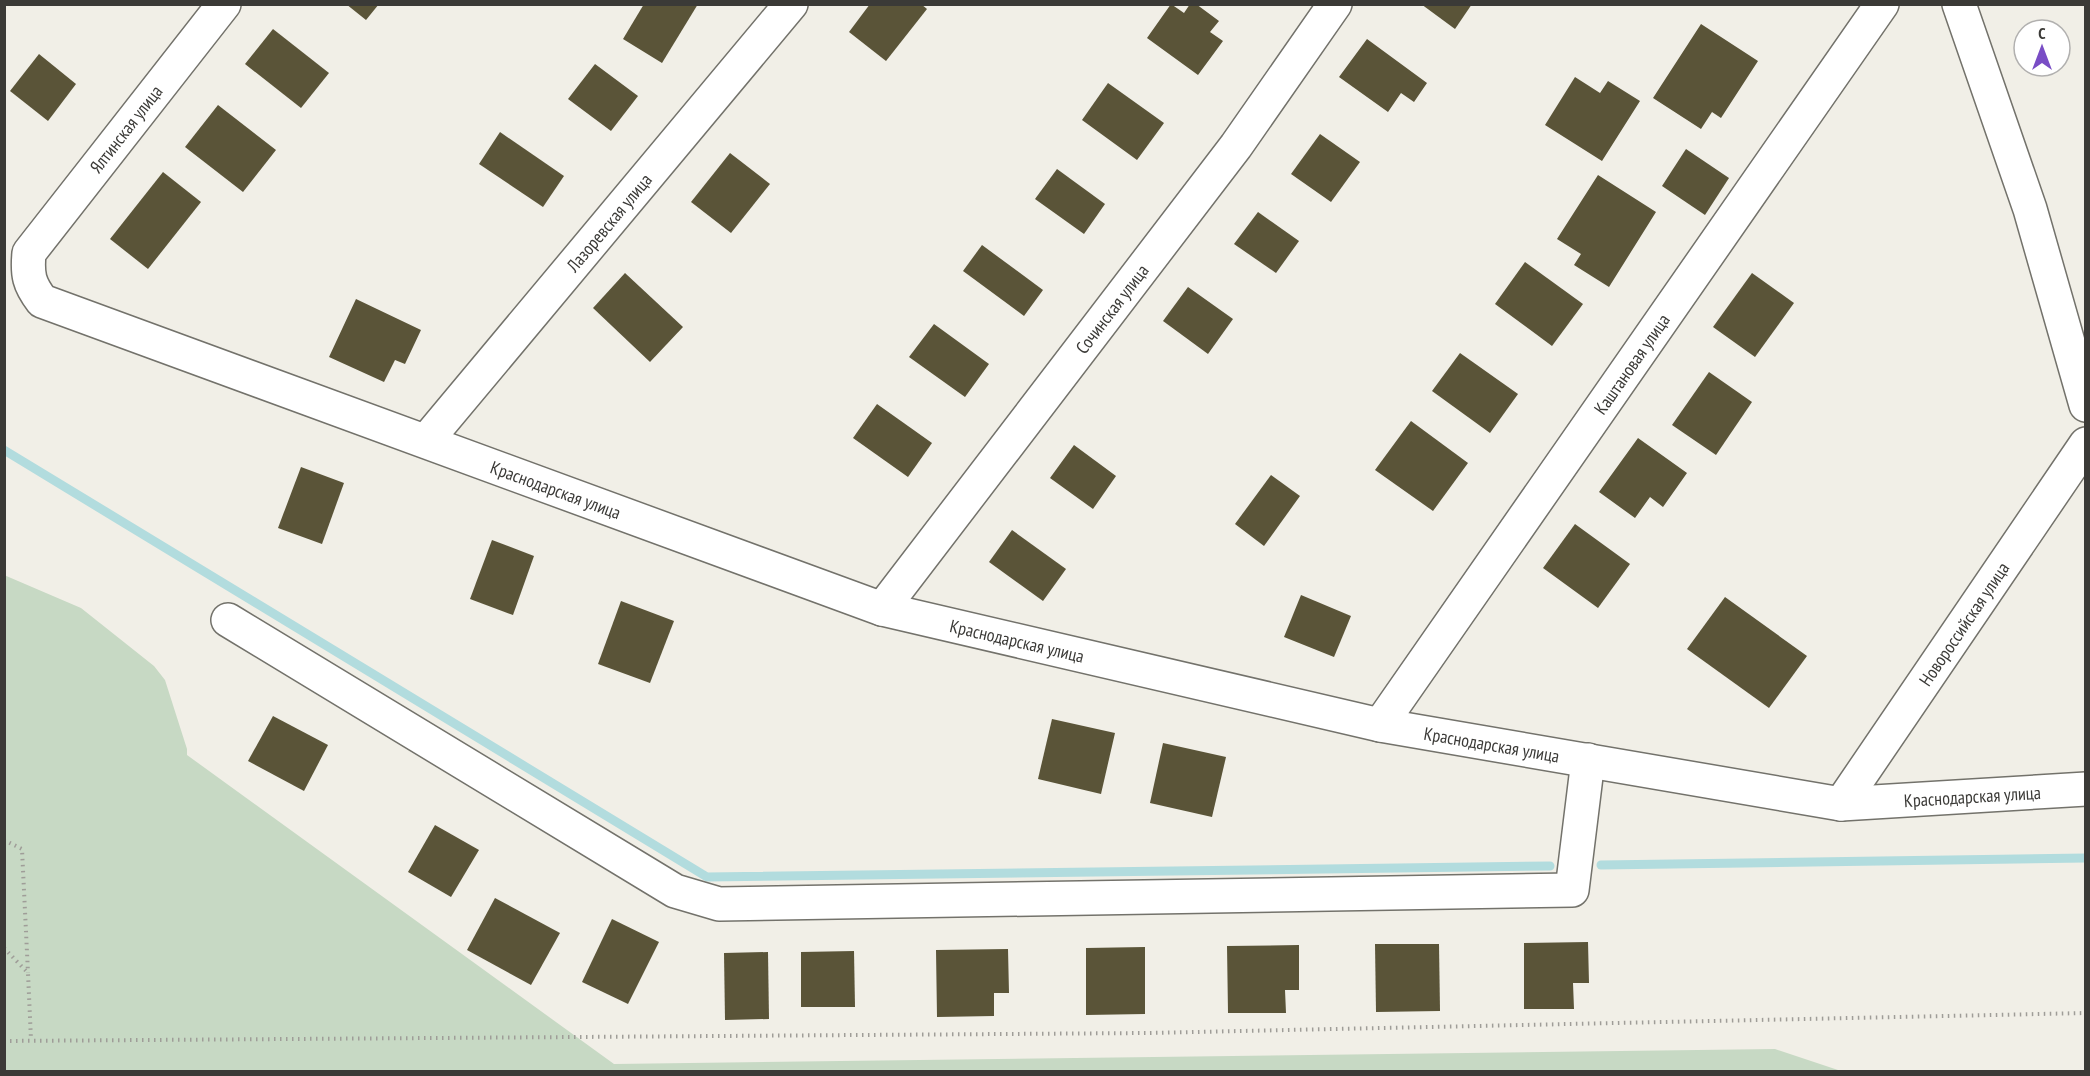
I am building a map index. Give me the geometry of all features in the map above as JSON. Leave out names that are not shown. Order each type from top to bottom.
[{"type":"street","name":"Ялтинская улица","points":[[29,253],[224,4]]},
{"type":"street","name":"Лазоревская улица","points":[[426,441],[791,4]]},
{"type":"street","name":"Сочинская улица","points":[[882,609],[1236,146],[1335,4]]},
{"type":"street","name":"Каштановая улица","points":[[1380,725],[1882,4]]},
{"type":"street","points":[[1959,4],[2030,209],[2085,405]]},
{"type":"street","name":"Краснодарская улица","points":[[29,253],[27,271],[32,288],[42,301],[882,609],[1380,725],[1841,804],[2085,789]]},
{"type":"street","name":"Новороссийская улица","points":[[1841,804],[2085,444]]},
{"type":"street","points":[[228,620],[675,891],[719,904],[1572,890],[1588,760]]},
{"type":"path","points":[[4,840],[22,849],[31,1041]]},
{"type":"path","points":[[4,948],[28,973]]},
{"type":"path","points":[[4,1041],[1147,1033],[2085,1013]]},
{"type":"green space","points":[[4,575],[81,608],[154,666],[165,680],[187,755],[614,1064],[1775,1049],[1841,1071],[5,1071]]},
{"type":"building","points":[[346,4],[379,4],[366,20]]},
{"type":"building","points":[[644,4],[698,4],[662,63],[623,39]]},
{"type":"building","points":[[870,4],[921,4],[927,9],[886,61],[849,32]]},
{"type":"building","points":[[1171,4],[1184,13],[1190,4],[1196,4],[1219,21],[1210,32],[1223,41],[1198,75],[1147,38]]},
{"type":"building","points":[[1421,4],[1472,4],[1455,29]]},
{"type":"building","points":[[1701,24],[1758,61],[1721,118],[1712,112],[1701,129],[1653,98]]},
{"type":"building","points":[[273,29],[329,73],[301,108],[245,64]]},
{"type":"building","points":[[1367,39],[1427,83],[1414,102],[1401,93],[1388,112],[1339,77]]},
{"type":"building","points":[[39,54],[76,84],[48,121],[10,91]]},
{"type":"building","points":[[595,64],[638,96],[611,131],[568,99]]},
{"type":"building","points":[[1575,77],[1600,93],[1608,81],[1640,101],[1602,161],[1545,125]]},
{"type":"building","points":[[1108,83],[1164,123],[1137,160],[1082,120]]},
{"type":"building","points":[[218,105],[276,150],[243,192],[185,147]]},
{"type":"building","points":[[500,132],[564,176],[543,207],[479,164]]},
{"type":"building","points":[[1320,134],[1360,162],[1331,202],[1291,174]]},
{"type":"building","points":[[1686,149],[1729,178],[1705,215],[1662,186]]},
{"type":"building","points":[[730,153],[770,184],[731,233],[691,202]]},
{"type":"building","points":[[1057,169],[1105,204],[1084,234],[1035,199]]},
{"type":"building","points":[[163,172],[201,202],[148,269],[110,239]]},
{"type":"building","points":[[1598,175],[1656,212],[1609,287],[1574,265],[1581,254],[1557,239]]},
{"type":"building","points":[[1258,212],[1299,241],[1276,273],[1234,244]]},
{"type":"building","points":[[982,245],[1043,290],[1024,316],[963,271]]},
{"type":"building","points":[[1525,262],[1583,304],[1552,346],[1495,304]]},
{"type":"building","points":[[625,273],[683,327],[650,362],[593,308]]},
{"type":"building","points":[[1752,273],[1794,303],[1755,357],[1713,327]]},
{"type":"building","points":[[1188,287],[1233,319],[1208,354],[1163,321]]},
{"type":"building","points":[[356,299],[421,330],[405,364],[395,360],[384,382],[329,357]]},
{"type":"building","points":[[934,324],[989,364],[965,397],[909,357]]},
{"type":"building","points":[[1460,353],[1518,394],[1490,433],[1432,391]]},
{"type":"building","points":[[1709,372],[1752,402],[1716,455],[1672,425]]},
{"type":"building","points":[[877,404],[932,443],[908,477],[853,438]]},
{"type":"building","points":[[1411,421],[1468,463],[1433,511],[1375,470]]},
{"type":"building","points":[[1638,438],[1687,473],[1663,507],[1650,497],[1635,518],[1599,492]]},
{"type":"building","points":[[1074,445],[1116,476],[1093,509],[1050,478]]},
{"type":"building","points":[[301,467],[344,483],[322,544],[278,528]]},
{"type":"building","points":[[1271,475],[1300,496],[1264,546],[1235,524]]},
{"type":"building","points":[[1575,524],[1630,564],[1598,608],[1543,568]]},
{"type":"building","points":[[1012,530],[1066,569],[1043,601],[989,562]]},
{"type":"building","points":[[492,540],[534,556],[513,615],[470,599]]},
{"type":"building","points":[[1301,595],[1351,616],[1334,657],[1284,637]]},
{"type":"building","points":[[1725,597],[1807,656],[1769,708],[1687,649]]},
{"type":"building","points":[[621,601],[674,621],[650,683],[598,664]]},
{"type":"building","points":[[273,716],[328,745],[304,791],[248,761]]},
{"type":"building","points":[[1052,719],[1115,733],[1101,794],[1038,779]]},
{"type":"building","points":[[1163,743],[1226,757],[1212,817],[1150,803]]},
{"type":"building","points":[[435,825],[479,850],[451,897],[408,872]]},
{"type":"building","points":[[495,898],[560,933],[531,985],[467,950]]},
{"type":"building","points":[[612,919],[659,942],[628,1004],[582,982]]},
{"type":"building","points":[[1588,942],[1589,983],[1573,983],[1574,1009],[1524,1009],[1524,943]]},
{"type":"building","points":[[1375,944],[1439,944],[1440,1011],[1376,1012]]},
{"type":"building","points":[[1299,945],[1299,990],[1285,990],[1286,1013],[1228,1013],[1227,946]]},
{"type":"building","points":[[1145,947],[1145,1014],[1086,1015],[1086,948]]},
{"type":"building","points":[[1008,949],[1009,993],[994,993],[994,1016],[937,1017],[936,950]]},
{"type":"building","points":[[854,951],[855,1007],[801,1007],[801,952]]},
{"type":"building","points":[[768,952],[769,1019],[725,1020],[724,953]]},
{"type":"waterway","points":[[4,450],[707,877],[1550,866]]},
{"type":"waterway","points":[[1601,865],[2086,858]]}]
